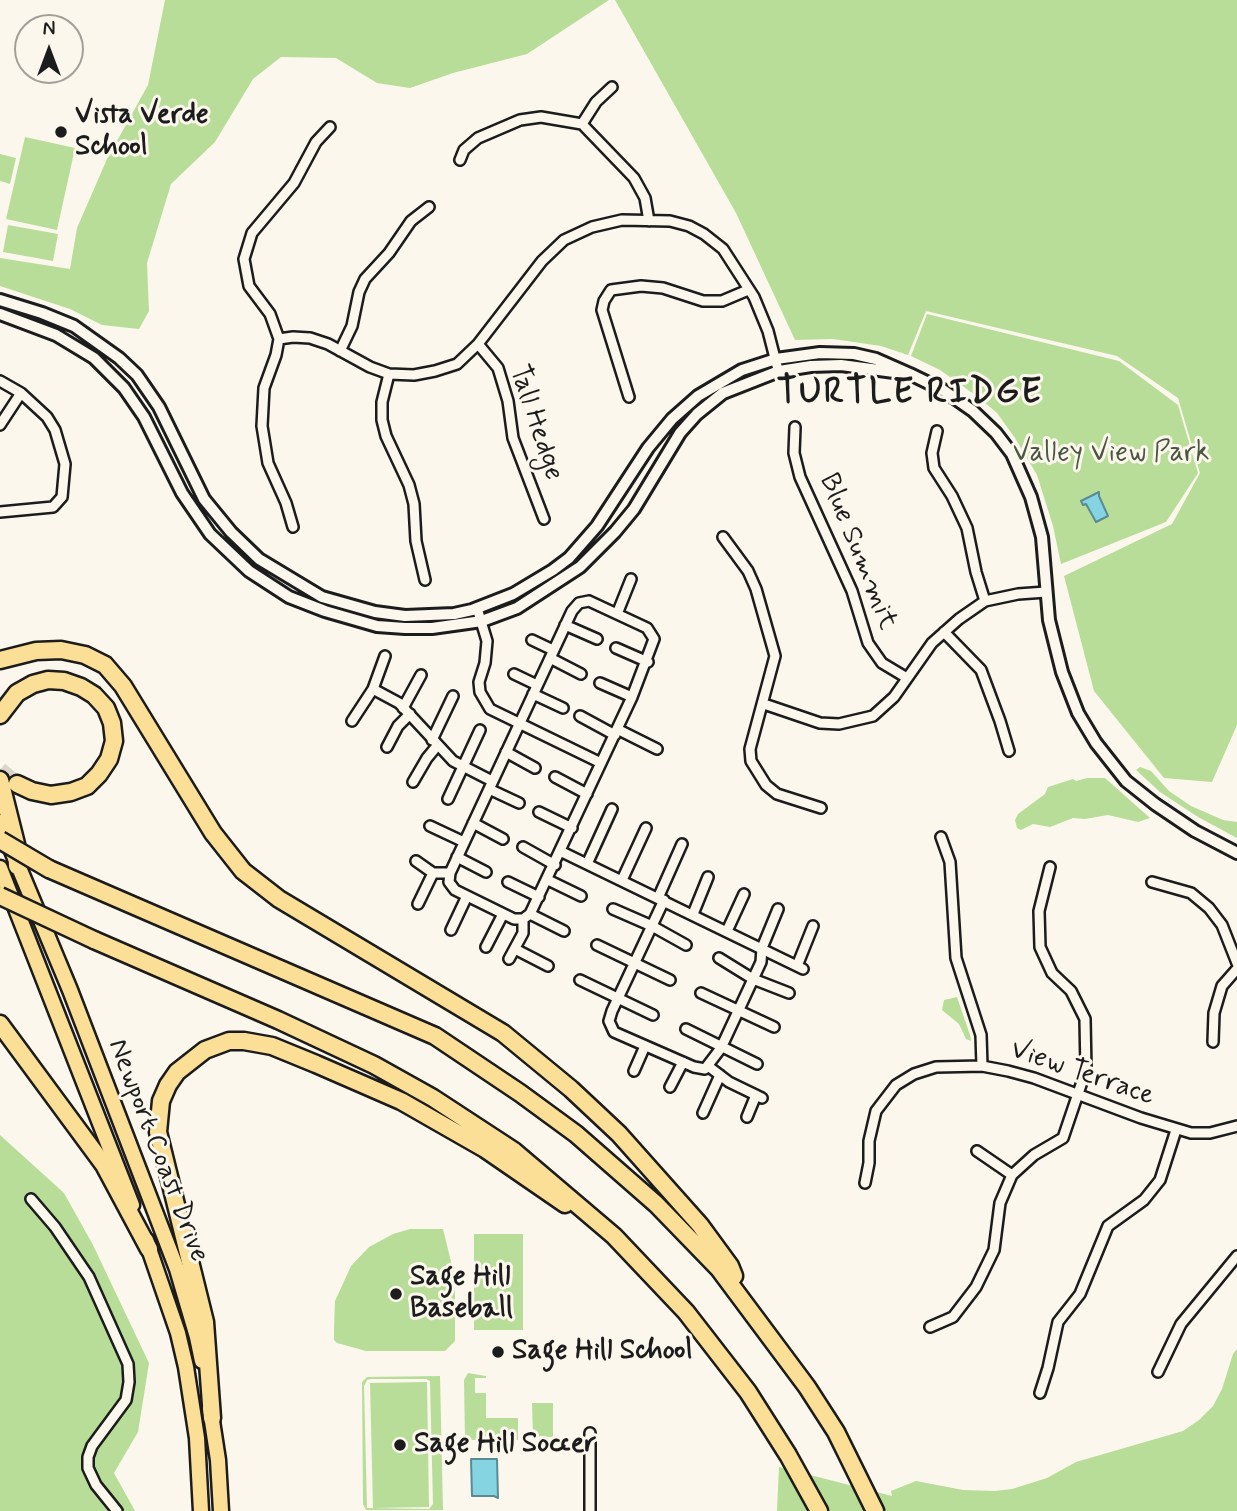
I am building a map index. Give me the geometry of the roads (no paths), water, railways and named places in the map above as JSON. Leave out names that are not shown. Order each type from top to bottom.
[{"type":"highway","points":[[0,660],[36,651],[61,650],[85,655],[104,665],[123,687],[213,833],[243,871],[279,899],[503,1033],[571,1088],[619,1134],[700,1225],[730,1266],[744,1301]]},
{"type":"highway","points":[[0,715],[17,693],[33,684],[48,680],[64,681],[94,695],[106,708],[111,723],[114,740],[109,759],[87,786],[51,795],[32,791],[18,784]]},
{"type":"highway","points":[[0,780],[16,844],[17,866]]},
{"type":"highway","points":[[0,840],[49,869],[435,1036],[520,1093],[617,1168],[719,1269],[807,1387],[836,1432],[875,1511]]},
{"type":"highway","points":[[0,896],[374,1065],[433,1098],[513,1151],[599,1223],[660,1282],[727,1363],[788,1455],[819,1511]]},
{"type":"highway","points":[[0,1024],[104,1165],[149,1249]]},
{"type":"highway","points":[[212,1418],[205,1322],[166,1170],[158,1124],[160,1101],[168,1085],[177,1072],[205,1050],[229,1041],[272,1045],[401,1101],[485,1149],[563,1203],[599,1223]]},
{"type":"main road","name":"Newport Coast Drive","points":[[0,822],[70,990],[177,1269],[197,1337],[212,1418],[221,1511]]},
{"type":"main road","name":"Newport Coast Drive","points":[[0,867],[149,1249],[178,1333],[196,1427],[201,1511]]},
{"type":"street","points":[[582,124],[596,102],[612,87]]},
{"type":"street","points":[[460,160],[464,150],[478,138],[520,120],[541,117],[582,124],[634,178],[645,198],[649,221]]},
{"type":"street","points":[[293,527],[286,503],[268,463],[262,426],[264,388],[279,339],[270,314],[249,286],[244,259],[252,233],[294,183],[316,142],[330,127]]},
{"type":"street","points":[[341,351],[352,326],[359,292],[365,279],[389,253],[411,221],[429,207]]},
{"type":"street","points":[[279,339],[310,338],[328,344],[370,368],[389,374],[414,374],[457,364],[478,344],[541,261],[564,240],[592,227],[622,220],[649,221],[679,223],[705,234],[723,249],[754,297],[777,365]]},
{"type":"street","points":[[629,397],[603,310],[604,301],[611,290],[641,286],[663,288],[703,301],[722,301],[748,290]]},
{"type":"street","points":[[0,300],[74,326],[119,358],[136,375],[159,407],[204,499],[245,547],[278,573],[322,597],[375,612],[454,614],[513,594],[554,570],[569,558],[603,517],[659,433],[698,396],[742,370],[777,365],[820,353],[854,354],[876,359],[911,374],[943,390],[973,411],[996,433],[1012,454],[1031,496],[1042,537],[1049,620],[1062,672],[1078,713],[1107,758],[1126,781],[1155,804],[1195,831],[1237,853]]},
{"type":"street","points":[[0,314],[56,335],[94,358],[124,388],[144,417],[182,493],[210,534],[249,571],[289,597],[377,626],[432,628],[481,621],[517,608],[543,593],[580,567],[620,526],[647,489],[680,433],[697,414],[723,393],[777,365]]},
{"type":"street","name":"Tall Hedge","points":[[478,344],[498,368],[508,401],[513,438],[544,519]]},
{"type":"street","points":[[389,374],[382,402],[382,420],[386,436],[409,485],[414,504],[416,541],[425,580]]},
{"type":"street","points":[[0,381],[21,393],[47,417],[55,430],[65,464],[62,497],[53,507],[0,512]]},
{"type":"street","points":[[0,425],[21,393]]},
{"type":"street","name":"Blue Summit","points":[[795,427],[794,453],[800,477],[852,591],[867,643],[882,663],[907,678]]},
{"type":"street","points":[[937,431],[932,453],[934,468],[952,496],[967,528],[985,601]]},
{"type":"street","points":[[628,479],[647,489]]},
{"type":"street","points":[[603,517],[620,526]]},
{"type":"street","points":[[723,537],[748,571],[773,644],[775,664],[750,749],[754,769],[777,794],[821,808]]},
{"type":"street","points":[[617,614],[631,579]]},
{"type":"street","points":[[764,704],[820,723],[839,724],[873,716],[894,697],[932,643],[985,601],[1018,594],[1046,592]]},
{"type":"street","points":[[509,959],[523,933],[527,917],[562,852],[648,662],[654,639],[647,628],[589,601],[579,603],[565,625],[457,857],[449,882],[455,890],[514,919],[527,917],[564,931]]},
{"type":"street","points":[[477,608],[487,641],[485,663],[479,682],[480,692],[490,709],[601,763]]},
{"type":"street","points":[[565,625],[597,639]]},
{"type":"street","points":[[944,632],[981,670],[1009,751]]},
{"type":"street","points":[[532,640],[581,674]]},
{"type":"street","points":[[616,648],[648,662]]},
{"type":"street","points":[[352,720],[373,689],[385,656]]},
{"type":"street","points":[[514,674],[537,685]]},
{"type":"street","points":[[387,747],[407,711],[421,675]]},
{"type":"street","points":[[600,683],[632,697]]},
{"type":"street","points":[[373,689],[407,711],[453,761],[519,803]]},
{"type":"street","points":[[533,694],[564,708]]},
{"type":"street","points":[[413,782],[435,743],[453,696]]},
{"type":"street","points":[[580,716],[657,749]]},
{"type":"street","points":[[448,799],[480,730]]},
{"type":"street","points":[[506,752],[536,768]]},
{"type":"street","points":[[555,777],[587,794]]},
{"type":"street","points":[[587,864],[612,810]]},
{"type":"street","points":[[539,812],[572,828]]},
{"type":"street","points":[[473,823],[503,839]]},
{"type":"street","points":[[430,826],[464,842]]},
{"type":"street","points":[[622,880],[646,828]]},
{"type":"street","points":[[941,837],[950,862],[956,958],[981,1035],[982,1066]]},
{"type":"street","points":[[682,844],[652,926],[609,1021],[614,1032],[683,1062],[707,1068],[759,1097],[747,1117]]},
{"type":"street","points":[[523,847],[555,864]]},
{"type":"street","points":[[562,852],[800,967],[813,926]]},
{"type":"street","points":[[457,857],[486,872]]},
{"type":"street","points":[[415,861],[433,873],[450,873]]},
{"type":"street","points":[[930,1327],[953,1317],[976,1287],[995,1250],[1000,1203],[1012,1175],[1034,1155],[1063,1138],[1086,1070],[1085,1019],[1071,991],[1052,973],[1040,947],[1039,911],[1050,867]]},
{"type":"street","points":[[418,904],[433,873]]},
{"type":"street","points":[[694,915],[708,877]]},
{"type":"street","points":[[548,880],[581,896]]},
{"type":"street","points":[[508,882],[539,897]]},
{"type":"street","points":[[1152,882],[1191,893],[1209,908],[1222,925],[1237,963]]},
{"type":"street","points":[[727,930],[744,894]]},
{"type":"street","points":[[451,930],[467,896]]},
{"type":"street","points":[[613,909],[686,945]]},
{"type":"street","points":[[707,1068],[722,1048],[761,962],[762,948],[778,909]]},
{"type":"street","points":[[486,947],[503,914]]},
{"type":"street","points":[[597,945],[670,980]]},
{"type":"street","points":[[514,949],[548,965]]},
{"type":"street","points":[[719,958],[753,979],[789,993]]},
{"type":"street","points":[[1213,1042],[1214,1013],[1222,986],[1237,969]]},
{"type":"street","points":[[580,980],[653,1015]]},
{"type":"street","points":[[701,993],[774,1027]]},
{"type":"street","points":[[686,1029],[757,1064]]},
{"type":"street","points":[[634,1071],[645,1045]]},
{"type":"street","points":[[670,1087],[683,1062]]},
{"type":"street","name":"View Terrace","points":[[865,1183],[873,1122],[876,1111],[888,1093],[905,1079],[924,1069],[946,1065],[982,1066],[1034,1078],[1176,1130],[1210,1133],[1237,1126]]},
{"type":"street","points":[[703,1113],[720,1075]]},
{"type":"street","points":[[1040,1393],[1058,1322],[1080,1294],[1108,1226],[1144,1200],[1160,1180],[1176,1130]]},
{"type":"street","points":[[976,1151],[1012,1175]]},
{"type":"street","points":[[31,1199],[55,1227],[89,1277],[128,1364],[126,1400],[92,1446],[88,1457],[88,1468],[96,1485],[117,1511]]},
{"type":"street","points":[[1158,1372],[1181,1324],[1237,1256]]},
{"type":"street","points":[[590,1433],[590,1511]]},
{"type":"water","points":[[1099,492],[1108,516],[1096,522],[1086,504],[1083,505],[1081,501]]},
{"type":"water","points":[[471,1459],[497,1459],[498,1498],[472,1496]]},
{"type":"tunnel","points":[[0,770],[17,784]]},
{"type":"place","name":"Vista Verde School","points":[[61,132]]},
{"type":"place","name":"Sage Hill Baseball","points":[[396,1294]]},
{"type":"place","name":"Sage Hill School","points":[[498,1352]]},
{"type":"place","name":"Sage Hill Soccer","points":[[400,1445]]},
{"type":"district","name":"TURTLE RIDGE","points":[[910,395]]},
{"type":"park label","name":"Valley View Park","points":[[1111,454]]}]
